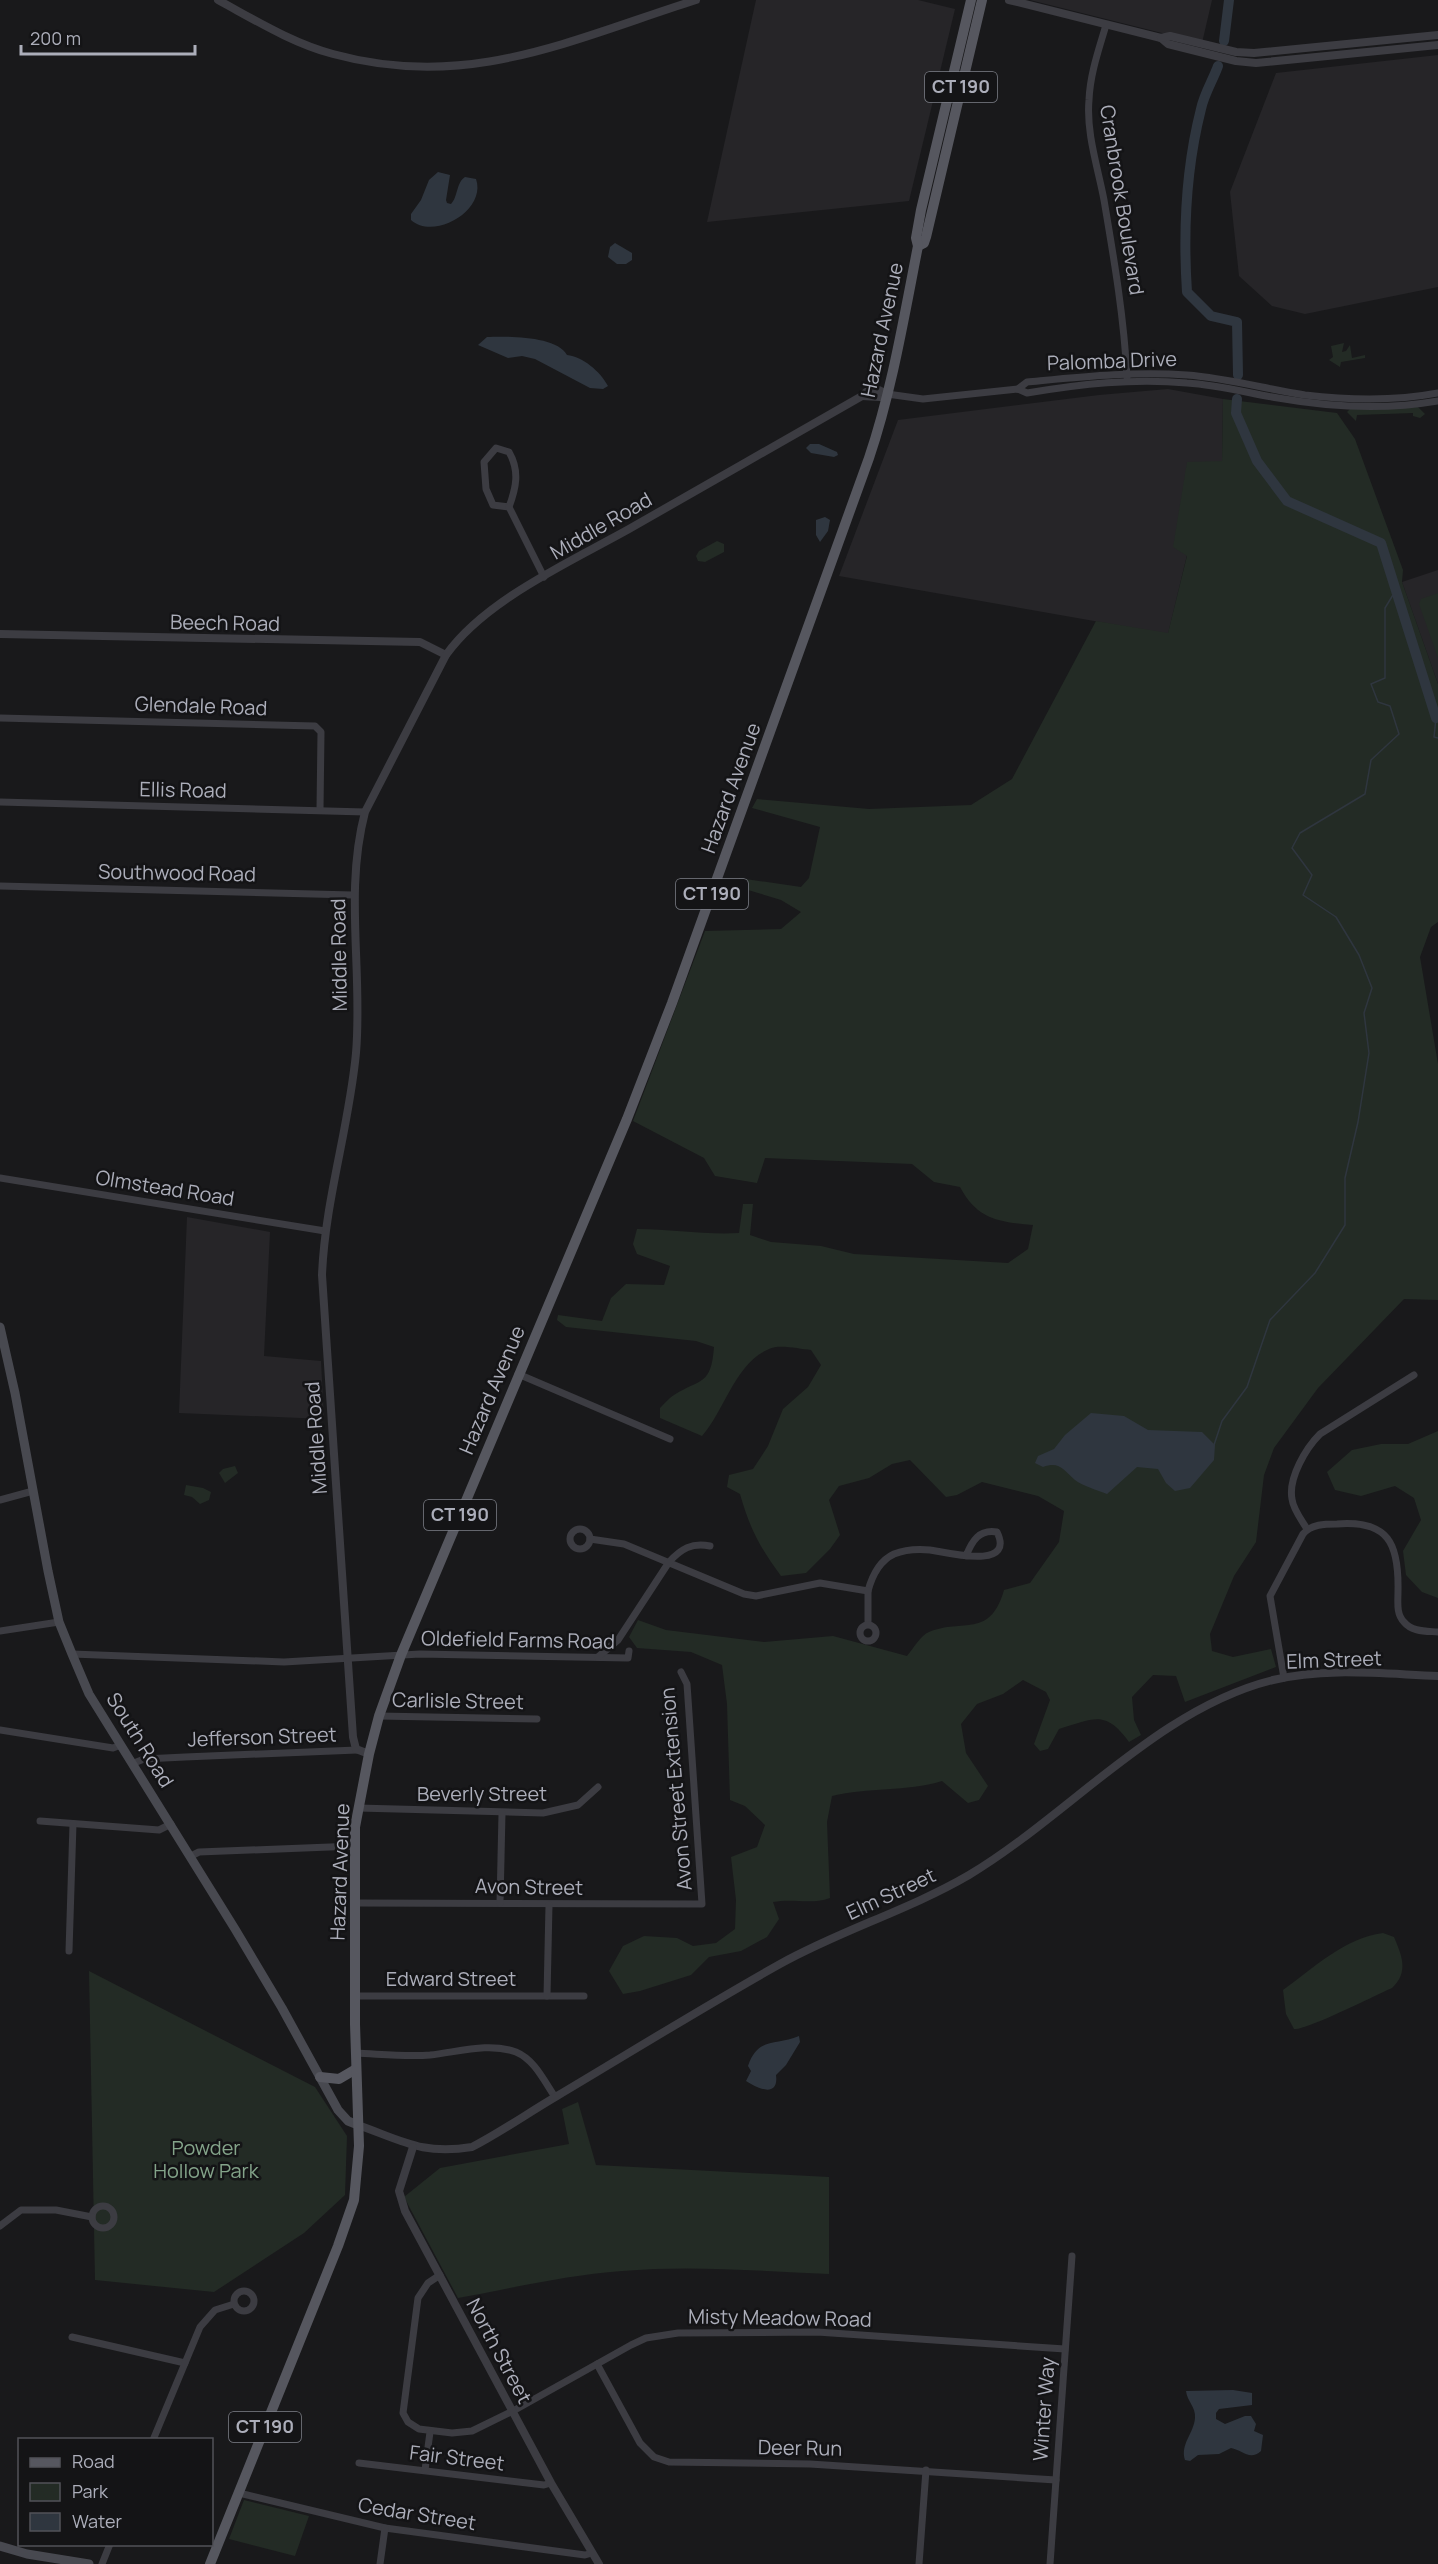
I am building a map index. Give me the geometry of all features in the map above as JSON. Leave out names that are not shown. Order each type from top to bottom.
[{"type":"main road","name":"Hazard Avenue","points":[[210,2564],[348,2222],[357,2180],[355,1846],[358,1808],[379,1716],[401,1655],[603,1177],[672,1004],[866,467],[887,394],[918,246],[917,232],[971,0]]},
{"type":"main road","name":"Hazard Avenue","points":[[918,246],[924,243],[927,237],[982,0]]},
{"type":"main road","points":[[935,151],[940,162],[941,175]]},
{"type":"main road","name":"South Road","points":[[0,1327],[59,1622],[89,1694],[134,1763],[282,2008],[338,2110],[348,2121],[358,2125]]},
{"type":"main road","points":[[320,2077],[339,2079],[356,2069]]},
{"type":"main road","points":[[0,2546],[27,2554],[83,2564]]},
{"type":"street","points":[[218,0],[294,40],[332,54],[414,69],[452,68],[505,61],[696,0]]},
{"type":"street","points":[[1008,0],[1161,38],[1168,44],[1256,63],[1438,45]]},
{"type":"street","name":"Cranbrook Boulevard","points":[[1106,24],[1093,70],[1088,101],[1090,127],[1117,272],[1125,332],[1127,378]]},
{"type":"street","points":[[1161,38],[1170,36],[1206,46],[1245,52],[1341,46],[1438,35]]},
{"type":"street","points":[[1341,46],[1341,56]]},
{"type":"street","name":"Palomba Drive","points":[[887,394],[919,400],[1018,389],[1027,382],[1189,375],[1208,382],[1279,398],[1384,406],[1424,399],[1438,393]]},
{"type":"street","name":"Middle Road","points":[[357,1750],[353,1737],[347,1660],[322,1275],[325,1231],[356,1053],[353,895],[358,837],[364,812],[446,654],[457,639],[482,615],[544,577],[862,396],[887,394]]},
{"type":"street","name":"Palomba Drive","points":[[1424,399],[1438,401]]},
{"type":"street","points":[[509,507],[493,505],[486,489],[483,475],[484,462],[496,448],[509,452],[516,468],[517,478],[509,507],[544,577]]},
{"type":"street","name":"Beech Road","points":[[0,634],[420,642],[446,654]]},
{"type":"street","name":"Glendale Road","points":[[0,717],[315,726],[321,732],[320,810]]},
{"type":"street","name":"Ellis Road","points":[[0,802],[364,812]]},
{"type":"street","name":"Southwood Road","points":[[0,886],[353,895]]},
{"type":"street","name":"Olmstead Road","points":[[0,1178],[325,1231]]},
{"type":"street","points":[[518,1374],[670,1439]]},
{"type":"street","points":[[1307,1529],[1292,1502],[1291,1489],[1309,1448],[1320,1434],[1414,1375]]},
{"type":"street","points":[[0,1500],[33,1491]]},
{"type":"street","points":[[1284,1678],[1270,1596],[1307,1529],[1319,1525],[1352,1522],[1368,1524],[1381,1532],[1390,1543],[1397,1562],[1400,1617],[1412,1629],[1438,1632]]},
{"type":"street","points":[[868,1624],[868,1591],[872,1576],[883,1561],[894,1554],[912,1550],[928,1550],[966,1557],[993,1554],[999,1548],[1000,1539],[997,1532],[989,1531],[980,1534],[974,1540],[966,1557]]},
{"type":"street","points":[[590,1539],[624,1544],[744,1594],[756,1596],[820,1583],[868,1591]]},
{"type":"street","points":[[598,1657],[618,1640],[669,1562],[684,1548],[698,1543],[710,1546]]},
{"type":"street","points":[[0,1631],[59,1622]]},
{"type":"street","name":"Oldefield Farms Road","points":[[72,1654],[284,1662],[401,1655],[628,1658],[628,1651]]},
{"type":"street","name":"Avon Street Extension","points":[[681,1672],[687,1684],[702,1904]]},
{"type":"street","name":"Elm Street","points":[[358,2125],[414,2147],[432,2150],[472,2146],[788,1959],[924,1899],[971,1873],[1193,1712],[1236,1692],[1284,1678],[1314,1674],[1438,1676]]},
{"type":"street","name":"Carlisle Street","points":[[379,1716],[537,1719]]},
{"type":"street","points":[[0,1730],[112,1748],[121,1745]]},
{"type":"street","points":[[357,1750],[369,1754]]},
{"type":"street","name":"Jefferson Street","points":[[134,1763],[144,1759],[357,1750]]},
{"type":"street","name":"Beverly Street","points":[[358,1808],[543,1813],[578,1805],[598,1787]]},
{"type":"street","points":[[500,1903],[502,1813]]},
{"type":"street","points":[[40,1821],[159,1830],[171,1824]]},
{"type":"street","points":[[69,1950],[73,1824]]},
{"type":"street","points":[[191,1856],[199,1852],[355,1846]]},
{"type":"street","name":"Avon Street","points":[[355,1903],[702,1904]]},
{"type":"street","points":[[547,1996],[549,1905]]},
{"type":"street","name":"Edward Street","points":[[355,1996],[584,1996]]},
{"type":"street","points":[[356,2053],[430,2055],[451,2050],[500,2049],[517,2053],[533,2063],[555,2097]]},
{"type":"street","name":"North Street","points":[[414,2147],[399,2191],[401,2200],[551,2483],[599,2564]]},
{"type":"street","points":[[0,2226],[21,2210],[56,2210],[92,2217]]},
{"type":"street","name":"Winter Way","points":[[1050,2564],[1072,2256]]},
{"type":"street","points":[[425,2470],[430,2432],[413,2426],[403,2413],[418,2298],[428,2283],[440,2275]]},
{"type":"street","points":[[153,2438],[204,2320],[215,2310],[234,2304]]},
{"type":"street","name":"Misty Meadow Road","points":[[430,2432],[472,2431],[646,2338],[678,2333],[817,2332],[1065,2349]]},
{"type":"street","points":[[72,2337],[185,2363]]},
{"type":"street","name":"Deer Run","points":[[597,2364],[640,2444],[660,2459],[683,2463],[810,2464],[926,2470],[1056,2480]]},
{"type":"street","name":"Fair Street","points":[[359,2463],[544,2485],[551,2483]]},
{"type":"street","points":[[919,2564],[926,2470]]},
{"type":"street","name":"Cedar Street","points":[[239,2493],[385,2528],[585,2555],[592,2553]]},
{"type":"street","points":[[380,2564],[385,2528]]},
{"type":"street","points":[[102,2564],[109,2546]]},
{"type":"shaded area","points":[[756,0],[918,0],[955,9],[909,201],[707,222]]},
{"type":"shaded area","points":[[1030,0],[1212,0],[1202,43]]},
{"type":"shaded area","points":[[1438,55],[1438,287],[1305,314],[1272,306],[1239,276],[1230,192],[1276,73]]},
{"type":"shaded area","points":[[1168,389],[1223,399],[1222,462],[1187,462],[1187,555],[1168,634],[839,576],[898,420],[1099,395]]},
{"type":"shaded area","points":[[1438,570],[1438,684],[1402,582]]},
{"type":"shaded area","points":[[187,1217],[270,1232],[264,1356],[321,1361],[324,1419],[179,1413]]},
{"type":"green space","points":[[1344,343],[1342,352],[1346,351],[1350,345],[1352,358],[1365,355],[1365,358],[1341,362],[1340,367],[1329,360],[1333,357],[1331,346]]},
{"type":"green space","points":[[1223,399],[1337,413],[1355,439],[1403,570],[1402,582],[1438,684],[1438,922],[1431,927],[1420,957],[1438,1064],[1438,1300],[1404,1299],[1318,1388],[1274,1448],[1264,1475],[1256,1542],[1234,1576],[1210,1634],[1212,1651],[1233,1657],[1271,1649],[1276,1667],[1185,1702],[1176,1676],[1153,1675],[1132,1697],[1134,1720],[1141,1735],[1129,1742],[1121,1732],[1106,1721],[1090,1720],[1059,1729],[1048,1749],[1040,1751],[1034,1744],[1050,1700],[1046,1692],[1023,1680],[1003,1694],[977,1704],[961,1724],[966,1753],[988,1786],[979,1800],[968,1803],[942,1781],[915,1787],[859,1791],[832,1796],[827,1822],[830,1898],[816,1901],[773,1902],[779,1919],[767,1937],[741,1951],[709,1957],[691,1975],[623,1994],[609,1971],[623,1946],[644,1936],[677,1938],[693,1946],[716,1943],[735,1929],[736,1900],[731,1857],[757,1847],[765,1825],[745,1806],[730,1800],[727,1704],[722,1665],[691,1652],[637,1648],[629,1637],[638,1620],[666,1630],[764,1642],[833,1636],[907,1656],[920,1639],[929,1632],[983,1621],[998,1605],[1004,1590],[1030,1583],[1059,1542],[1064,1511],[1038,1496],[982,1482],[957,1495],[946,1497],[910,1460],[892,1464],[869,1478],[839,1486],[829,1500],[840,1535],[830,1549],[806,1573],[781,1576],[756,1537],[740,1494],[727,1487],[729,1475],[753,1469],[768,1446],[783,1409],[808,1387],[821,1365],[811,1350],[778,1347],[757,1356],[739,1376],[702,1436],[660,1418],[660,1408],[672,1396],[698,1383],[707,1375],[713,1360],[714,1347],[696,1341],[566,1327],[557,1320],[558,1315],[602,1321],[611,1298],[626,1284],[664,1285],[670,1266],[637,1254],[633,1244],[637,1229],[739,1233],[743,1204],[753,1204],[750,1235],[771,1242],[821,1246],[854,1254],[1008,1263],[1028,1249],[1033,1225],[990,1217],[974,1206],[960,1187],[934,1182],[912,1164],[765,1158],[757,1183],[715,1176],[704,1158],[633,1121],[705,931],[781,929],[801,912],[781,900],[738,887],[739,878],[801,887],[809,878],[820,827],[752,808],[757,799],[869,809],[971,805],[1012,779],[1096,621],[1168,633],[1187,556],[1173,547],[1187,462],[1222,461]]},
{"type":"green space","points":[[1418,407],[1425,414],[1420,418],[1413,416],[1413,413],[1357,415],[1356,421],[1347,412],[1351,408]]},
{"type":"green space","points":[[717,541],[724,544],[724,552],[705,562],[698,561],[696,556],[699,551]]},
{"type":"green space","points":[[1438,593],[1438,658],[1419,604],[1421,599]]},
{"type":"green space","points":[[1438,1431],[1438,1598],[1422,1592],[1406,1575],[1403,1551],[1421,1520],[1414,1498],[1395,1486],[1361,1496],[1335,1490],[1327,1472],[1352,1450],[1381,1444],[1408,1444]]},
{"type":"green space","points":[[235,1466],[238,1473],[225,1483],[219,1473],[223,1469]]},
{"type":"green space","points":[[186,1485],[211,1492],[209,1500],[200,1504],[192,1497],[184,1495]]},
{"type":"green space","points":[[1383,1933],[1394,1937],[1401,1957],[1401,1976],[1392,1988],[1326,2019],[1294,2029],[1286,2014],[1283,1990],[1342,1947]]},
{"type":"green space","name":"Powder Hollow Park","points":[[89,1971],[315,2087],[347,2136],[345,2195],[304,2233],[214,2292],[95,2280]]},
{"type":"green space","points":[[578,2102],[596,2165],[829,2177],[829,2274],[725,2269],[648,2269],[540,2282],[458,2298],[404,2197],[440,2168],[569,2144],[562,2109]]},
{"type":"green space","points":[[244,2500],[309,2516],[295,2556],[229,2539]]},
{"type":"water","points":[[438,172],[450,175],[447,203],[451,204],[465,177],[476,179],[477,191],[474,201],[456,219],[432,227],[421,226],[411,220],[411,214],[421,200],[429,180]]},
{"type":"water","points":[[615,243],[632,253],[632,260],[626,264],[617,264],[608,257],[610,247]]},
{"type":"water","points":[[487,337],[531,338],[553,344],[567,355],[590,366],[608,386],[603,389],[590,388],[535,359],[522,356],[508,358],[478,345]]},
{"type":"water","points":[[810,444],[819,444],[837,452],[838,455],[834,457],[811,453],[806,448]]},
{"type":"water","points":[[825,517],[830,520],[828,531],[820,542],[816,535],[816,520]]},
{"type":"water","points":[[1091,1413],[1124,1416],[1148,1430],[1202,1432],[1215,1445],[1214,1460],[1190,1488],[1175,1491],[1166,1483],[1158,1469],[1137,1467],[1107,1494],[1078,1482],[1057,1466],[1043,1467],[1035,1463],[1038,1456],[1054,1449],[1065,1435]]},
{"type":"water","points":[[799,2036],[800,2042],[786,2065],[776,2075],[774,2087],[767,2090],[762,2089],[746,2081],[751,2071],[748,2066],[757,2050],[762,2046]]},
{"type":"water","points":[[1233,2390],[1252,2393],[1252,2405],[1219,2409],[1216,2419],[1225,2424],[1251,2416],[1256,2424],[1254,2431],[1263,2435],[1261,2451],[1250,2455],[1231,2448],[1219,2454],[1198,2455],[1190,2461],[1185,2460],[1184,2449],[1195,2418],[1186,2391]]},
{"type":"waterway","points":[[1224,41],[1229,0]]},
{"type":"waterway","points":[[1218,66],[1202,103],[1192,154],[1185,246],[1187,292],[1211,316],[1237,322],[1238,375]]},
{"type":"waterway","points":[[1237,399],[1236,413],[1257,461],[1287,501],[1381,543],[1436,718]]},
{"type":"waterway","points":[[1214,1445],[1222,1421],[1247,1387],[1270,1320],[1315,1273],[1345,1225],[1345,1178],[1358,1122],[1369,1053],[1364,1013],[1372,988],[1359,955],[1336,917],[1303,895],[1312,875],[1292,848],[1300,833],[1365,794],[1371,760],[1399,734],[1390,706],[1378,702],[1371,684],[1385,678],[1385,608],[1396,590]]},
{"type":"waterway","points":[[1436,718],[1434,737],[1438,738]]}]
